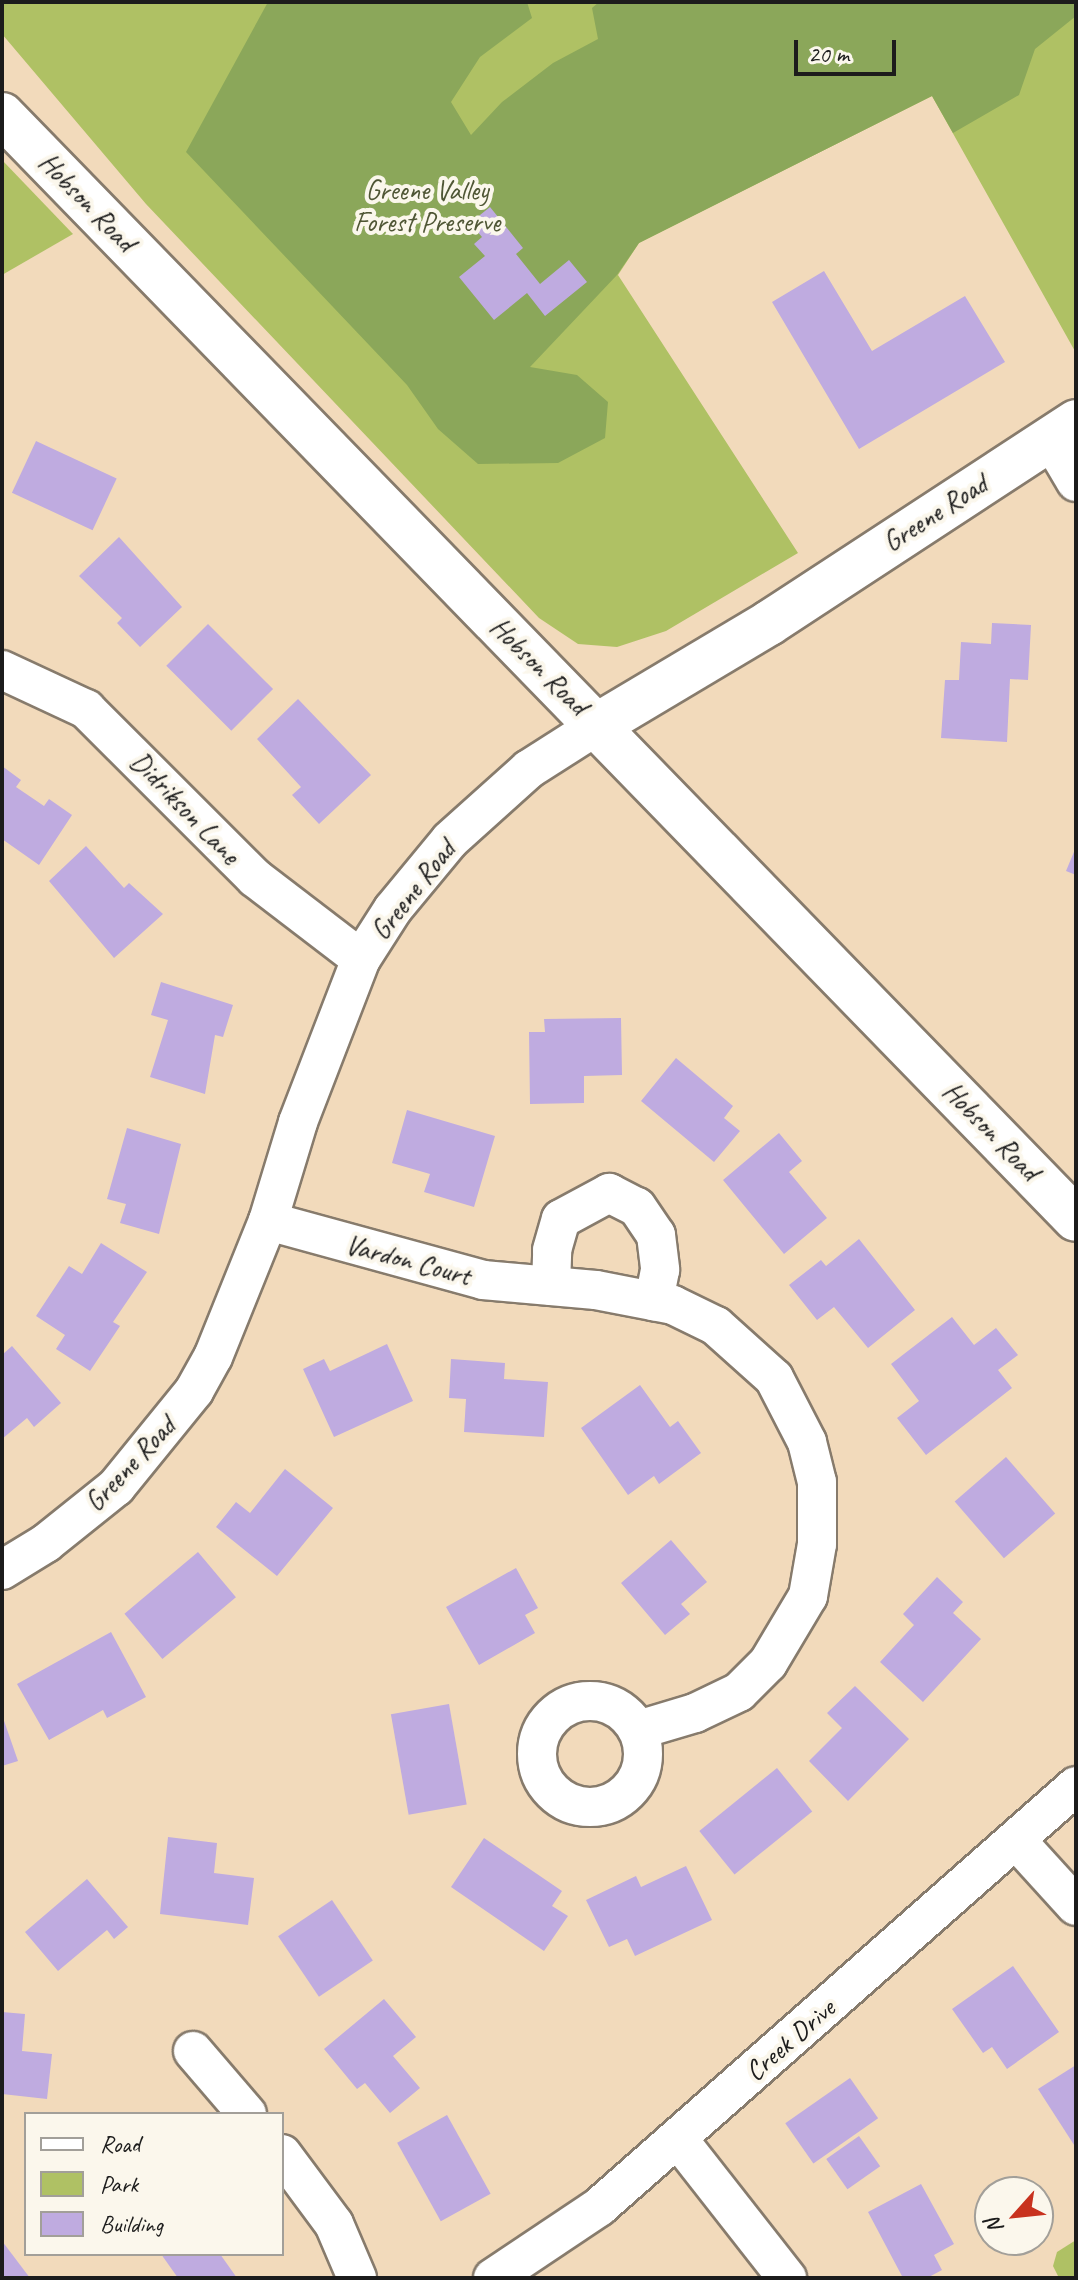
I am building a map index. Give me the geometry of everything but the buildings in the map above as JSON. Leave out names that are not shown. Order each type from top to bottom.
[{"type":"main road","name":"Hobson Road","points":[[2,115],[1076,1219]]},
{"type":"main road","name":"Greene Road","points":[[598,725],[769,623],[1063,430]]},
{"type":"street","points":[[1063,430],[1076,482]]},
{"type":"street","name":"Didrikson Lane","points":[[2,670],[86,709],[233,859],[361,959]]},
{"type":"street","name":"Greene Road","points":[[2,1570],[81,1518],[148,1453],[213,1357],[268,1221],[298,1122],[361,959],[393,909],[450,840],[529,769],[598,725]]},
{"type":"street","points":[[551,1286],[552,1250],[561,1219],[609,1193],[637,1207],[656,1235],[660,1270],[654,1301]]},
{"type":"street","name":"Vardon Court","points":[[268,1221],[483,1280],[654,1301],[716,1326],[774,1378],[807,1442],[819,1515],[808,1596],[768,1663],[722,1702],[638,1730]]},
{"type":"street","name":"Creek Drive","points":[[493,2278],[599,2207],[1076,1786]]},
{"type":"street","points":[[1016,1840],[1076,1906]]},
{"type":"street","points":[[193,2051],[245,2112]]},
{"type":"street","points":[[678,2139],[787,2278]]},
{"type":"street","points":[[284,2157],[334,2224],[357,2278]]},
{"type":"green space","name":"Greene Valley Forest Preserve","points":[[2,2],[1076,2],[1076,353],[932,96],[639,243],[618,275],[798,553],[666,631],[617,647],[578,644],[539,618],[146,204],[2,34]]},
{"type":"green space","points":[[268,2],[527,2],[532,18],[480,57],[451,102],[471,135],[502,102],[553,63],[598,39],[592,8],[599,2],[1076,2],[1076,16],[1035,49],[1019,95],[953,133],[932,96],[639,243],[617,275],[530,367],[577,375],[608,402],[605,438],[558,463],[478,464],[438,429],[407,385],[186,152]]},
{"type":"green space","points":[[2,160],[73,234],[2,275]]},
{"type":"green space","points":[[1076,2240],[1076,2278],[1059,2278],[1053,2266],[1057,2252]]}]
